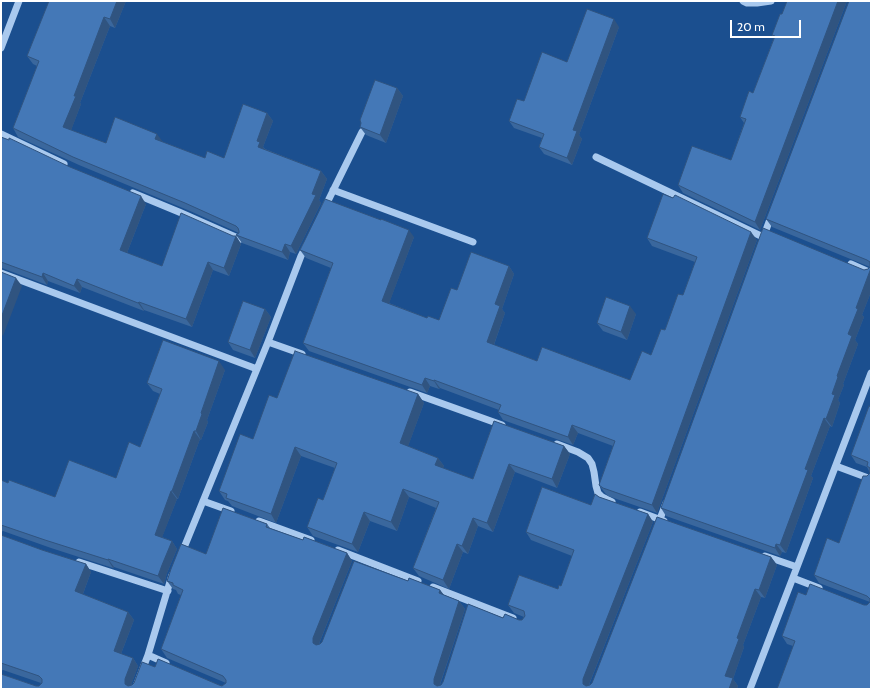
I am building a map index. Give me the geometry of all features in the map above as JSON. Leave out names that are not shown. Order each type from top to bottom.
[{"type":"street","points":[[1,48],[20,1]]},
{"type":"street","points":[[743,1],[757,4],[771,1]]},
{"type":"street","points":[[320,216],[362,132]]},
{"type":"street","points":[[1,134],[70,167]]},
{"type":"street","points":[[596,157],[767,233]]},
{"type":"street","points":[[333,190],[473,242]]},
{"type":"street","points":[[128,191],[240,239]]},
{"type":"street","points":[[760,244],[767,233],[774,208]]},
{"type":"street","points":[[135,689],[148,655],[176,565],[310,236]]},
{"type":"street","points":[[843,261],[871,273]]},
{"type":"street","points":[[1,274],[257,368]]},
{"type":"street","points":[[268,342],[313,358]]},
{"type":"street","points":[[750,689],[871,373]]},
{"type":"street","points":[[401,389],[512,428]]},
{"type":"street","points":[[548,441],[578,452],[588,458],[592,464],[598,493],[606,500],[620,505]]},
{"type":"street","points":[[836,466],[871,479]]},
{"type":"street","points":[[654,534],[668,497]]},
{"type":"street","points":[[203,501],[240,514]]},
{"type":"street","points":[[633,510],[675,524]]},
{"type":"street","points":[[255,520],[314,542]]},
{"type":"street","points":[[329,547],[358,561],[426,585],[471,606],[519,621]]},
{"type":"street","points":[[761,555],[797,567]]},
{"type":"street","points":[[72,560],[168,591]]},
{"type":"street","points":[[793,578],[828,592]]},
{"type":"street","points":[[148,655],[170,664]]},
{"type":"building","points":[[49,1],[117,1],[110,19],[104,17],[74,96],[76,96],[63,127],[106,143],[115,117],[157,134],[155,139],[205,158],[207,151],[224,158],[243,104],[267,113],[257,141],[260,142],[258,147],[321,171],[312,194],[316,195],[291,246],[285,244],[282,252],[236,235],[239,231],[236,226],[185,203],[73,157],[13,128],[39,61],[27,56]]},
{"type":"building","points":[[787,1],[838,1],[755,222],[678,185],[692,146],[731,160],[746,119],[740,117],[749,91],[753,93],[775,36],[772,35]]},
{"type":"building","points":[[849,1],[871,1],[871,268],[856,308],[858,309],[848,334],[852,336],[837,376],[838,377],[832,394],[835,395],[826,419],[824,418],[805,469],[808,470],[780,545],[776,544],[775,548],[661,508],[763,228],[864,270],[870,267],[870,262],[867,260],[766,219]]},
{"type":"building","points":[[587,9],[614,19],[573,130],[577,131],[567,158],[539,147],[544,134],[509,121],[517,99],[524,101],[542,52],[567,62]]},
{"type":"building","points":[[375,80],[397,88],[380,135],[360,127],[360,120]]},
{"type":"building","points":[[1,137],[9,140],[9,138],[70,167],[141,196],[120,250],[162,266],[181,213],[236,236],[224,268],[208,262],[186,319],[139,302],[138,303],[77,279],[74,286],[43,273],[42,277],[1,262]]},
{"type":"building","points":[[663,194],[673,198],[675,195],[751,232],[652,505],[603,488],[599,485],[615,441],[572,425],[568,437],[498,412],[501,405],[434,380],[425,378],[422,385],[303,343],[333,263],[300,250],[325,199],[409,230],[382,301],[427,318],[428,316],[439,320],[451,288],[457,290],[471,252],[509,266],[495,304],[500,306],[487,342],[537,361],[542,347],[630,380],[642,351],[651,355],[661,329],[665,330],[678,294],[683,295],[697,257],[647,238]]},
{"type":"building","points":[[1,272],[16,278],[1,318]]},
{"type":"building","points":[[606,297],[630,306],[621,332],[597,323]]},
{"type":"building","points":[[243,301],[265,309],[250,350],[228,342]]},
{"type":"building","points":[[163,340],[219,361],[196,431],[194,431],[155,535],[172,541],[158,576],[1,525],[1,480],[8,483],[9,480],[55,497],[69,460],[116,478],[129,442],[140,447],[162,389],[147,383]]},
{"type":"building","points":[[295,351],[418,394],[400,443],[438,458],[435,465],[473,479],[494,421],[564,446],[552,479],[509,464],[487,523],[473,518],[462,546],[457,544],[443,580],[413,568],[439,502],[403,489],[391,522],[364,512],[352,544],[307,527],[318,498],[323,500],[337,463],[295,447],[271,514],[226,498],[227,494],[219,491],[240,434],[253,439],[269,395],[277,398]]},
{"type":"building","points":[[869,406],[871,407],[871,689],[777,689],[795,641],[782,636],[798,592],[806,595],[810,584],[864,605],[867,605],[870,602],[870,599],[867,596],[814,575],[827,538],[839,543],[863,476],[867,476],[870,473],[870,468],[867,466],[868,462],[851,455]]},
{"type":"building","points":[[542,487],[591,505],[595,494],[599,497],[648,514],[583,679],[583,684],[586,686],[592,683],[657,517],[771,557],[759,590],[755,589],[737,638],[739,639],[725,676],[733,678],[729,689],[1,689],[1,674],[36,686],[39,686],[42,683],[42,679],[39,676],[1,663],[1,535],[86,564],[75,591],[128,612],[114,651],[133,658],[125,679],[125,684],[128,686],[134,683],[142,662],[155,667],[158,659],[219,685],[222,686],[226,683],[223,676],[161,649],[183,590],[167,581],[181,544],[206,554],[223,508],[267,524],[266,527],[303,540],[304,537],[347,553],[313,638],[313,643],[316,645],[322,642],[354,561],[408,581],[409,578],[440,590],[439,593],[459,601],[434,679],[434,684],[437,686],[441,685],[468,604],[503,618],[505,614],[522,620],[525,616],[524,611],[508,605],[519,575],[558,589],[559,585],[561,586],[574,550],[526,532]]}]
